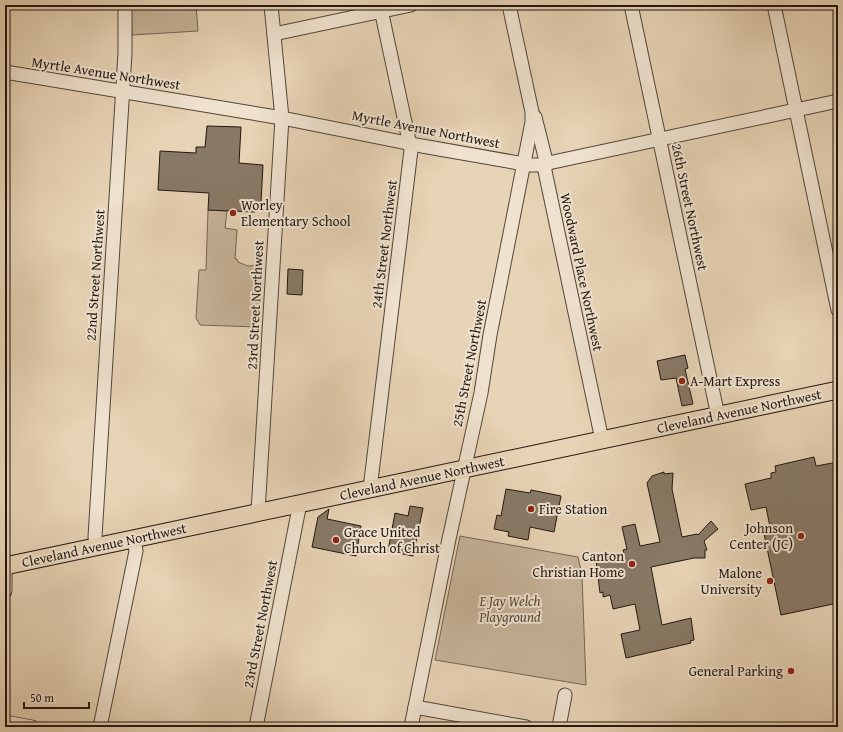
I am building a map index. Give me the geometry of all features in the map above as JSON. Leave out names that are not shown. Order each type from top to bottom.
[{"type":"main road","name":"Cleveland Avenue Northwest","points":[[5,566],[838,390]]},
{"type":"street","name":"22nd Street Northwest","points":[[97,546],[95,537],[123,92],[126,17],[125,5]]},
{"type":"street","name":"23rd Street Northwest","points":[[258,512],[282,118],[271,5]]},
{"type":"street","points":[[274,34],[381,8],[412,5]]},
{"type":"street","name":"25th Street Northwest","points":[[411,727],[449,539],[465,470],[532,122],[532,112],[509,5]]},
{"type":"street","name":"26th Street Northwest","points":[[631,5],[718,416]]},
{"type":"street","points":[[774,5],[838,310]]},
{"type":"street","name":"24th Street Northwest","points":[[370,489],[411,157],[410,143],[381,8]]},
{"type":"street","name":"Myrtle Avenue Northwest","points":[[5,72],[282,118],[535,166],[838,101]]},
{"type":"street","name":"Woodward Place Northwest","points":[[532,112],[537,123],[545,157],[544,171],[602,440]]},
{"type":"street","name":"23rd Street Northwest","points":[[256,727],[300,503]]},
{"type":"street","points":[[100,727],[136,551],[134,539]]},
{"type":"street","points":[[5,572],[5,591]]},
{"type":"street","points":[[559,727],[565,695]]},
{"type":"street","points":[[415,707],[526,727]]},
{"type":"street","points":[[5,722],[32,727]]},
{"type":"green space","points":[[131,5],[196,5],[198,31],[132,35]]},
{"type":"green space","points":[[208,210],[227,211],[225,228],[237,230],[235,259],[237,259],[238,262],[248,266],[261,265],[257,327],[200,325],[196,318],[199,270],[206,270]]},
{"type":"green space","name":"E Jay Welch Playground","points":[[460,536],[578,557],[582,575],[586,685],[435,660]]},
{"type":"building","points":[[207,126],[241,127],[239,163],[263,165],[261,203],[255,202],[255,212],[208,210],[209,193],[158,190],[160,151],[196,153],[196,147],[205,147]]},
{"type":"building","points":[[288,269],[303,270],[302,295],[287,294]]},
{"type":"building","name":"A-Mart Express","points":[[685,355],[688,368],[685,369],[693,404],[682,406],[676,378],[661,380],[657,361]]},
{"type":"building","name":"Johnson Center (JC)","points":[[814,457],[816,466],[838,462],[838,603],[781,615],[763,529],[770,527],[766,507],[751,510],[745,484],[771,478],[771,473],[776,472],[775,466]]},
{"type":"building","name":"Canton Christian Home","points":[[664,472],[664,474],[673,473],[672,489],[682,537],[698,535],[711,521],[718,529],[704,541],[707,550],[705,550],[705,558],[694,558],[651,567],[662,625],[691,618],[694,640],[690,641],[691,643],[626,658],[621,634],[640,630],[635,604],[613,609],[610,595],[603,597],[603,592],[600,593],[596,560],[624,554],[623,550],[627,549],[622,527],[635,524],[640,546],[660,542],[647,483],[652,476]]},
{"type":"building","name":"Fire Station","points":[[506,489],[530,493],[531,490],[561,496],[554,532],[530,527],[528,540],[508,536],[509,532],[494,529],[497,515],[501,516]]},
{"type":"building","points":[[410,506],[423,508],[413,556],[388,551],[395,513],[408,516]]},
{"type":"building","name":"Grace United Church of Christ","points":[[329,509],[327,519],[361,526],[356,556],[312,547],[318,517]]},
{"type":"place","name":"Worley Elementary School","points":[[233,213]]},
{"type":"place","name":"A-Mart Express","points":[[682,381]]},
{"type":"place","name":"Fire Station","points":[[531,509]]},
{"type":"place","name":"Johnson Center (JC)","points":[[801,536]]},
{"type":"place","name":"Grace United Church of Christ","points":[[336,540]]},
{"type":"place","name":"Canton Christian Home","points":[[632,564]]},
{"type":"place","name":"Malone University","points":[[770,581]]},
{"type":"place","name":"General Parking","points":[[791,671]]}]
